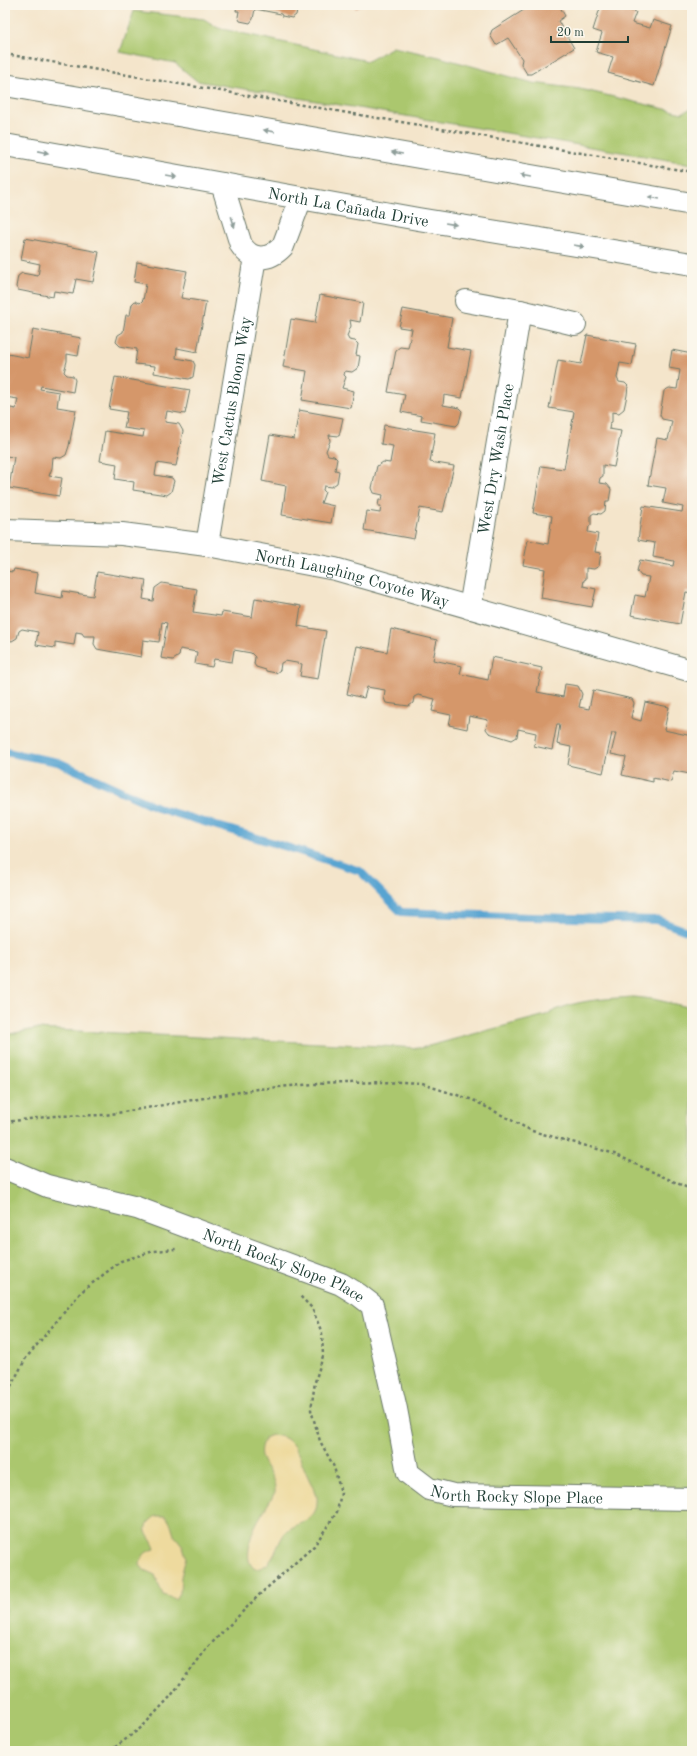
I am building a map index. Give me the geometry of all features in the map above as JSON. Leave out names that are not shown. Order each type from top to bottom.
[{"type":"street","points":[[5,85],[692,204]]},
{"type":"street","name":"North La Cañada Drive","points":[[5,145],[301,198],[692,264]]},
{"type":"street","points":[[222,184],[241,245],[246,253],[255,257],[269,256],[277,252],[283,246],[301,198]]},
{"type":"street","name":"West Cactus Bloom Way","points":[[207,545],[255,257]]},
{"type":"street","points":[[466,301],[520,311],[575,324]]},
{"type":"street","name":"West Dry Wash Place","points":[[470,608],[520,311]]},
{"type":"street","name":"North Laughing Coyote Way","points":[[5,530],[122,534],[207,545],[335,569],[692,671]]},
{"type":"street","name":"North Rocky Slope Place","points":[[5,1168],[46,1186],[137,1208],[341,1284],[359,1294],[372,1305],[396,1409],[408,1472],[429,1489],[453,1495],[692,1499]]},
{"type":"path","points":[[5,54],[692,172]]},
{"type":"path","points":[[5,1122],[54,1116],[105,1115],[257,1090],[313,1084],[383,1082],[422,1084],[473,1100],[532,1130],[612,1154],[692,1190]]},
{"type":"path","points":[[5,1397],[26,1358],[81,1292],[121,1261],[154,1251],[184,1249]]},
{"type":"path","points":[[110,1751],[142,1727],[170,1696],[208,1647],[259,1595],[314,1546],[337,1512],[341,1493],[334,1467],[320,1441],[311,1410],[315,1382],[323,1356],[322,1333],[312,1308],[294,1290]]},
{"type":"green space","points":[[134,11],[204,19],[218,28],[368,61],[393,47],[439,57],[533,83],[580,89],[682,113],[692,108],[692,164],[197,81],[175,63],[120,52]]},
{"type":"green space","points":[[633,997],[653,999],[692,1008],[692,1751],[5,1751],[5,1035],[35,1029],[421,1048],[546,1015],[577,1003]]},
{"type":"sand","points":[[273,1435],[286,1439],[295,1448],[317,1497],[317,1505],[314,1514],[285,1533],[271,1560],[262,1567],[255,1569],[249,1560],[252,1533],[275,1492],[272,1477],[262,1459],[261,1452],[262,1445],[266,1437]]},
{"type":"sand","points":[[156,1516],[165,1516],[170,1522],[174,1535],[183,1546],[186,1557],[181,1577],[180,1593],[176,1599],[163,1595],[155,1575],[144,1570],[140,1565],[144,1554],[155,1549],[146,1533],[146,1529],[150,1521]]},
{"type":"building","points":[[237,5],[298,5],[296,15],[292,18],[282,16],[281,14],[255,9],[253,19],[250,23],[240,21],[238,17],[239,11],[236,11]]},
{"type":"building","points":[[354,5],[362,5],[356,9]]},
{"type":"building","points":[[525,5],[559,5],[565,16],[558,21],[574,48],[531,74],[527,74],[521,64],[522,59],[508,38],[496,45],[490,35],[492,30],[527,8]]},
{"type":"building","points":[[601,5],[609,5],[636,12],[632,23],[650,28],[653,20],[672,26],[654,86],[608,73],[613,57],[596,52],[602,33],[593,30]]},
{"type":"building","points":[[25,238],[99,252],[93,282],[76,279],[73,294],[54,291],[53,297],[18,290],[16,287],[18,276],[22,273],[38,276],[40,264],[21,260]]},
{"type":"building","points":[[137,262],[187,271],[181,298],[206,302],[197,352],[177,348],[176,358],[193,361],[195,365],[193,377],[189,379],[154,373],[155,366],[135,364],[137,349],[120,346],[116,342],[118,335],[123,332],[126,315],[130,315],[132,304],[135,301],[140,303],[143,300],[146,284],[134,282]]},
{"type":"building","points":[[320,295],[363,303],[360,322],[350,320],[351,326],[347,336],[349,340],[355,341],[358,344],[356,355],[360,356],[358,368],[352,372],[345,371],[344,375],[346,377],[342,388],[354,391],[351,408],[302,400],[307,371],[283,367],[291,319],[315,323]]},
{"type":"building","points":[[403,309],[452,318],[447,347],[471,351],[462,398],[444,395],[443,405],[459,408],[462,411],[459,423],[456,426],[421,420],[422,416],[401,412],[405,395],[388,392],[396,350],[400,347],[408,348],[412,329],[399,327]]},
{"type":"building","points":[[33,329],[81,338],[78,356],[67,354],[64,372],[67,375],[73,376],[75,380],[73,392],[41,386],[40,389],[59,392],[57,407],[76,410],[66,455],[61,458],[53,457],[52,468],[49,476],[62,478],[59,496],[9,488],[14,457],[5,456],[5,407],[16,409],[18,399],[5,397],[5,368],[8,354],[28,358]]},
{"type":"building","points":[[587,335],[636,344],[632,365],[620,363],[617,378],[619,382],[625,383],[628,386],[624,409],[619,413],[612,412],[612,422],[610,423],[609,429],[621,431],[614,467],[603,465],[603,476],[600,478],[599,483],[607,484],[611,489],[609,501],[606,501],[605,511],[601,514],[594,513],[591,515],[591,525],[589,526],[588,532],[598,534],[595,552],[601,553],[599,566],[594,569],[586,568],[586,579],[584,580],[583,586],[596,589],[592,607],[541,598],[545,569],[523,565],[528,540],[548,544],[552,516],[533,513],[541,466],[564,469],[574,412],[549,408],[558,360],[581,364]]},
{"type":"building","points":[[672,350],[692,354],[692,593],[686,592],[680,624],[631,615],[635,595],[645,597],[649,577],[641,576],[637,571],[640,560],[673,566],[674,561],[653,557],[655,543],[638,540],[643,506],[682,512],[683,507],[663,503],[666,488],[648,485],[657,438],[668,440],[672,421],[662,419],[660,415],[664,391],[669,388],[677,389],[680,370],[669,368]]},
{"type":"building","points":[[115,377],[190,390],[185,414],[167,411],[165,422],[179,424],[183,431],[176,466],[157,463],[155,475],[172,478],[174,481],[171,492],[167,495],[133,490],[134,482],[115,479],[117,464],[100,461],[105,431],[143,437],[144,431],[124,428],[127,412],[109,409]]},
{"type":"building","points":[[299,410],[343,418],[339,436],[329,435],[330,441],[326,451],[328,455],[334,456],[337,459],[335,470],[339,471],[337,483],[331,487],[324,486],[323,490],[325,492],[321,503],[334,506],[331,523],[282,515],[286,486],[262,481],[270,435],[294,439]]},
{"type":"building","points":[[384,425],[435,433],[430,462],[454,466],[443,512],[420,508],[414,539],[364,530],[367,511],[380,513],[381,506],[378,506],[379,500],[382,500],[383,495],[374,493],[372,488],[377,466],[383,462],[390,463],[393,446],[381,444]]},
{"type":"building","points":[[14,569],[38,573],[35,593],[62,598],[63,591],[93,596],[97,572],[146,580],[143,599],[153,601],[155,588],[162,583],[197,589],[193,612],[221,616],[222,612],[252,617],[255,598],[301,606],[298,626],[326,631],[318,679],[300,676],[302,664],[285,661],[281,663],[280,670],[276,673],[266,671],[256,667],[254,664],[255,657],[251,653],[234,650],[232,662],[214,659],[212,667],[195,664],[197,652],[180,649],[179,656],[173,660],[161,658],[167,623],[162,622],[159,642],[143,640],[141,657],[97,649],[94,644],[95,636],[84,636],[82,633],[76,632],[74,645],[55,642],[55,648],[36,645],[38,632],[22,629],[19,631],[17,638],[12,641],[5,639],[5,571],[13,572]]},
{"type":"building","points":[[391,629],[437,640],[433,660],[462,666],[460,674],[488,680],[492,657],[542,668],[537,692],[563,697],[565,684],[578,686],[582,694],[579,707],[589,709],[593,690],[632,699],[634,703],[631,718],[641,721],[645,702],[669,707],[664,730],[692,736],[692,778],[690,774],[674,771],[671,782],[653,778],[653,782],[622,775],[626,757],[611,754],[616,733],[612,733],[603,773],[568,765],[571,747],[557,744],[560,724],[557,724],[552,750],[534,746],[536,733],[518,729],[517,737],[512,740],[489,733],[486,729],[488,720],[469,716],[467,729],[449,725],[451,715],[432,711],[435,699],[418,695],[414,697],[413,703],[409,706],[386,703],[384,698],[385,690],[367,687],[364,698],[347,694],[357,646],[387,652]]},
{"type":"waterway","points":[[5,752],[58,762],[161,809],[360,871],[401,912],[657,920],[692,933]]}]
